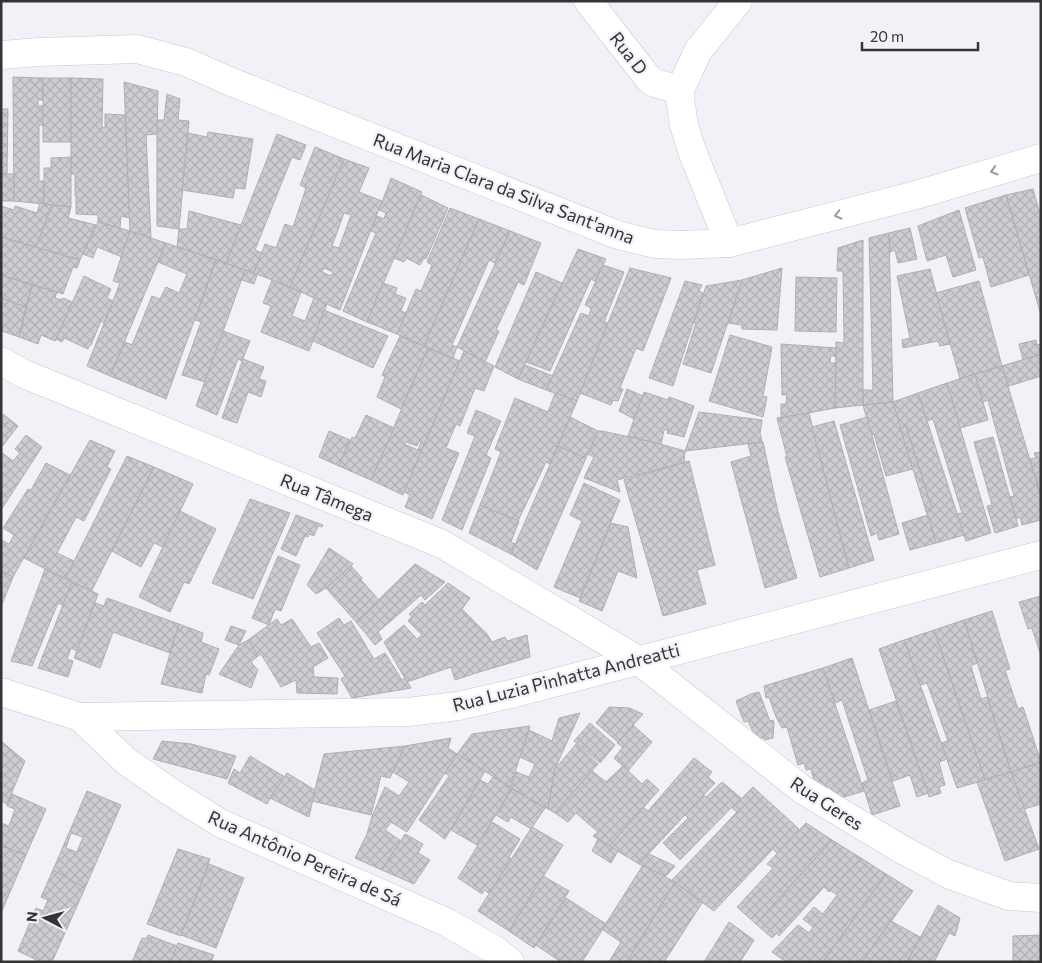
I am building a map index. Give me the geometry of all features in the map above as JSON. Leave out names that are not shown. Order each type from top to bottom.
[{"type":"street","name":"Rua D","points":[[588,1],[649,80],[680,90]]},
{"type":"street","points":[[727,6],[698,51],[680,90],[680,99],[684,125],[692,151],[729,242]]},
{"type":"street","name":"Rua Maria Clara da Silva Sant'anna","points":[[1,55],[40,52],[137,50],[186,62],[618,235],[655,244],[681,245],[729,242],[916,195],[1041,158]]},
{"type":"street","name":"Rua Tâmega","points":[[1,361],[24,374],[442,544],[638,660]]},
{"type":"street","name":"Rua Luzia Pinhatta Andreatti","points":[[80,717],[408,712],[458,706],[515,693],[1041,555]]},
{"type":"street","name":"Rua Geres","points":[[638,660],[803,790],[901,849],[948,874],[1008,896],[1041,898]]},
{"type":"street","name":"Rua Antônio Pereira de Sá","points":[[1,692],[80,717],[126,761],[220,823],[446,922],[495,950],[510,962]]},
{"type":"building","points":[[13,77],[43,78],[43,100],[38,100],[38,106],[43,106],[44,125],[39,125],[39,181],[44,181],[44,204],[14,201]]},
{"type":"building","points":[[43,78],[71,78],[71,142],[43,142]]},
{"type":"building","points":[[71,78],[103,79],[102,127],[105,128],[105,114],[125,115],[130,218],[121,216],[120,228],[98,222],[98,215],[76,214],[75,174],[71,174]]},
{"type":"building","points":[[124,82],[158,91],[157,134],[146,135],[151,238],[130,231]]},
{"type":"building","points":[[167,94],[180,99],[178,120],[189,121],[179,229],[157,226],[157,120],[164,120]]},
{"type":"building","points":[[1,109],[8,109],[7,174],[1,174]]},
{"type":"building","points":[[208,132],[253,139],[245,189],[235,188],[233,198],[182,190],[188,133],[207,137]]},
{"type":"building","points":[[277,134],[306,145],[300,160],[292,157],[255,250],[262,253],[253,273],[226,263]]},
{"type":"building","points":[[315,147],[344,159],[290,287],[254,273],[265,244],[276,248],[285,224],[293,227],[306,188],[300,185]]},
{"type":"building","points":[[71,157],[71,207],[44,204],[44,168],[51,168],[51,158]]},
{"type":"building","points":[[344,159],[369,168],[359,192],[382,201],[340,310],[290,287]],"holes":[[[344,213],[351,215],[339,248],[332,246]],[[324,268],[333,272],[331,276],[322,272]]]},
{"type":"building","points":[[1,174],[14,174],[14,201],[1,201]]},
{"type":"building","points":[[391,178],[422,192],[367,322],[343,311],[376,233],[371,231],[377,216],[384,219],[386,213],[379,210]]},
{"type":"building","points":[[1033,189],[1039,211],[1041,210],[1041,315],[1006,195]]},
{"type":"building","points":[[421,195],[448,208],[426,259],[424,258],[420,265],[406,258],[404,262],[394,258]]},
{"type":"building","points":[[1006,195],[1029,275],[991,287],[983,257],[979,258],[965,208]]},
{"type":"building","points":[[40,203],[52,205],[36,247],[1,237],[1,206],[14,210],[15,206],[37,213]]},
{"type":"building","points":[[52,205],[71,207],[68,218],[96,225],[80,260],[36,247]]},
{"type":"building","points":[[450,208],[479,219],[424,346],[397,334],[416,289],[421,291],[432,265],[427,262]]},
{"type":"building","points":[[959,210],[976,270],[953,277],[946,255],[927,261],[918,226]]},
{"type":"building","points":[[189,211],[241,225],[226,263],[177,247],[179,229],[187,229]]},
{"type":"building","points":[[479,219],[510,231],[495,263],[489,260],[452,345],[457,347],[453,358],[424,346]]},
{"type":"building","points":[[98,222],[130,231],[122,257],[97,247],[93,258],[83,254]]},
{"type":"building","points":[[910,228],[917,259],[898,263],[895,250],[890,252],[889,233]]},
{"type":"building","points":[[130,231],[166,243],[110,376],[87,366],[120,283],[113,281]]},
{"type":"building","points":[[510,231],[541,243],[524,285],[518,282],[496,330],[499,331],[485,362],[457,347]]},
{"type":"building","points":[[889,233],[893,402],[863,405],[863,390],[873,390],[869,238]]},
{"type":"building","points":[[1,237],[80,260],[77,268],[73,267],[63,294],[1,275]]},
{"type":"building","points":[[863,240],[863,405],[835,408],[836,342],[844,343],[843,271],[837,271],[838,248]]},
{"type":"building","points":[[166,243],[216,260],[166,399],[110,376],[125,342],[132,345],[152,296],[160,299],[166,287],[179,293],[187,274],[158,262]]},
{"type":"building","points":[[578,249],[606,259],[595,281],[591,279],[550,371],[526,362]]},
{"type":"building","points":[[216,260],[245,270],[205,382],[182,375],[201,322],[195,320]]},
{"type":"building","points":[[603,265],[624,272],[604,322],[608,323],[577,401],[546,390],[581,313],[589,316],[591,308],[585,305]]},
{"type":"building","points":[[630,268],[671,278],[643,351],[636,348],[620,388],[623,389],[618,401],[613,400],[611,405],[580,393]]},
{"type":"building","points":[[782,268],[777,330],[742,329],[742,325],[728,323],[742,280]]},
{"type":"building","points":[[930,269],[950,344],[940,346],[938,341],[903,348],[902,340],[910,338],[897,276]]},
{"type":"building","points":[[245,270],[257,275],[254,284],[242,280]]},
{"type":"building","points":[[536,272],[562,283],[518,379],[495,367]]},
{"type":"building","points":[[1,275],[32,285],[26,307],[1,298]]},
{"type":"building","points":[[84,276],[111,289],[107,298],[113,301],[104,323],[101,321],[88,349],[64,338],[62,342],[56,339]]},
{"type":"building","points":[[796,277],[837,278],[836,332],[795,331]]},
{"type":"building","points":[[272,280],[301,292],[292,316],[305,321],[314,298],[327,304],[309,351],[261,332],[271,306],[263,303]]},
{"type":"building","points":[[742,280],[711,373],[683,364],[706,286]]},
{"type":"building","points":[[685,281],[702,285],[699,291],[703,293],[673,386],[649,378]]},
{"type":"building","points":[[979,281],[1002,366],[960,379],[936,293]]},
{"type":"building","points":[[383,283],[397,288],[395,294],[406,298],[401,311],[406,313],[397,334],[367,322]]},
{"type":"building","points":[[32,285],[57,292],[55,298],[62,300],[63,298],[72,302],[55,341],[41,335],[38,344],[19,337]]},
{"type":"building","points":[[1,298],[26,307],[19,337],[2,331]]},
{"type":"building","points":[[324,310],[388,336],[373,368],[313,341]]},
{"type":"building","points":[[223,331],[250,341],[242,361],[238,359],[217,415],[196,406]]},
{"type":"building","points":[[730,335],[772,347],[763,396],[767,397],[763,417],[709,401]]},
{"type":"building","points":[[400,336],[428,348],[401,409],[377,397],[385,377],[382,375]]},
{"type":"building","points":[[1036,340],[1037,345],[1041,344],[1041,354],[1023,360],[1019,344]]},
{"type":"building","points":[[781,344],[836,348],[836,357],[831,355],[830,363],[836,363],[835,408],[781,418],[781,404],[786,404],[787,395],[782,395]]},
{"type":"building","points":[[428,348],[460,361],[403,495],[371,480]],"holes":[[[419,441],[421,442],[418,450],[404,444],[406,442],[417,446]]]},
{"type":"building","points":[[464,351],[494,366],[484,391],[475,388],[460,426],[456,424],[446,448],[459,453],[432,519],[405,507],[410,495],[404,492]]},
{"type":"building","points":[[1041,354],[1041,376],[1009,386],[1002,366]]},
{"type":"building","points":[[243,359],[264,367],[259,379],[266,381],[261,397],[248,392],[237,423],[222,418]]},
{"type":"building","points":[[525,365],[553,376],[546,390],[518,379]]},
{"type":"building","points":[[1002,366],[1041,497],[1041,520],[1022,525],[1020,517],[1016,519],[1010,497],[1014,496],[988,400],[983,402],[975,374]]},
{"type":"building","points":[[975,374],[988,420],[960,428],[947,383]]},
{"type":"building","points":[[947,383],[991,533],[966,541],[956,514],[962,513],[933,419],[927,421],[918,393]]},
{"type":"building","points":[[627,389],[643,396],[634,419],[619,411]]},
{"type":"building","points":[[644,392],[668,400],[669,397],[694,406],[684,437],[667,433],[668,430],[664,430],[661,445],[628,436]]},
{"type":"building","points":[[555,393],[577,401],[550,464],[546,462],[518,521],[480,505],[501,452],[495,449],[515,398],[548,412]]},
{"type":"building","points":[[918,393],[964,535],[936,543],[926,511],[932,509],[906,426],[900,428],[893,402]]},
{"type":"building","points":[[893,402],[913,469],[886,476],[874,434],[871,435],[863,405]]},
{"type":"building","points":[[476,410],[501,421],[486,455],[491,458],[462,530],[442,520],[475,436],[467,433]]},
{"type":"building","points":[[699,412],[762,420],[760,433],[762,442],[685,451]]},
{"type":"building","points":[[809,413],[849,568],[820,577],[785,457],[787,457],[777,418]]},
{"type":"building","points":[[3,414],[18,426],[1,448],[1,416]]},
{"type":"building","points":[[366,415],[394,428],[371,480],[339,466],[352,437],[355,438]]},
{"type":"building","points":[[570,417],[598,431],[586,458],[558,446]]},
{"type":"building","points":[[867,417],[899,534],[879,540],[877,533],[871,536],[840,425]]},
{"type":"building","points":[[834,421],[874,560],[849,568],[812,427]]},
{"type":"building","points":[[906,426],[932,509],[926,511],[900,428]]},
{"type":"building","points":[[329,431],[350,440],[339,466],[319,457]]},
{"type":"building","points":[[598,431],[653,442],[685,451],[684,463],[617,480],[620,492],[584,478],[594,457],[588,454]]},
{"type":"building","points":[[26,435],[42,447],[1,510],[1,452],[13,461],[20,453],[15,449]]},
{"type":"building","points":[[993,437],[1018,526],[995,533],[987,506],[992,505],[974,442]]},
{"type":"building","points":[[90,440],[115,451],[107,467],[111,469],[84,521],[76,517],[57,553],[74,561],[65,579],[24,558]]},
{"type":"building","points":[[763,442],[778,512],[797,578],[765,588],[731,462],[751,456],[748,444]]},
{"type":"building","points":[[558,446],[586,458],[537,570],[511,554]]},
{"type":"building","points":[[1041,452],[1041,496],[1030,459],[1036,458],[1034,453]]},
{"type":"building","points":[[127,456],[154,467],[91,592],[65,579]]},
{"type":"building","points":[[689,461],[715,565],[697,570],[706,604],[663,616],[624,480]]},
{"type":"building","points":[[46,463],[70,475],[13,577],[1,571],[1,540],[9,544],[14,535],[3,528],[28,489],[31,490]]},
{"type":"building","points":[[154,467],[193,484],[163,547],[154,543],[141,567],[112,551]]},
{"type":"building","points":[[584,483],[620,500],[580,598],[554,587],[582,521],[570,515]]},
{"type":"building","points":[[250,499],[290,513],[253,599],[212,583]]},
{"type":"building","points":[[480,505],[519,521],[511,542],[515,544],[511,554],[469,533]]},
{"type":"building","points":[[180,511],[216,529],[189,584],[184,582],[170,612],[139,597]]},
{"type":"building","points":[[296,515],[323,525],[322,527],[318,526],[314,536],[309,534],[308,537],[305,536],[296,556],[281,549]]},
{"type":"building","points":[[928,515],[936,543],[910,550],[902,523]]},
{"type":"building","points":[[611,523],[628,527],[637,578],[618,571],[602,611],[579,601]]},
{"type":"building","points":[[329,548],[353,564],[326,588],[316,594],[307,585]]},
{"type":"building","points":[[278,556],[300,565],[281,611],[275,609],[269,625],[252,618]]},
{"type":"building","points":[[415,564],[445,582],[425,600],[421,595],[378,632],[382,639],[375,645],[356,622]]},
{"type":"building","points":[[351,566],[379,600],[356,622],[326,588]]},
{"type":"building","points":[[45,569],[72,582],[63,605],[58,603],[32,666],[11,661]]},
{"type":"building","points":[[1,571],[13,577],[1,607]]},
{"type":"building","points":[[72,582],[98,594],[77,651],[71,648],[67,659],[73,661],[68,677],[38,668]]},
{"type":"building","points":[[448,583],[470,598],[462,609],[487,634],[492,642],[505,637],[507,641],[527,635],[530,657],[455,680],[451,667],[407,682],[384,642],[404,625],[417,639],[422,635],[408,621],[412,616],[409,614],[422,602],[425,605]]},
{"type":"building","points":[[1041,596],[1041,656],[1032,628],[1028,629],[1019,602]]},
{"type":"building","points":[[107,598],[179,624],[170,653],[113,632],[100,668],[74,658],[95,603],[104,606]]},
{"type":"building","points":[[992,611],[1010,669],[1005,670],[1018,709],[1023,707],[1041,762],[1011,772],[964,620]]},
{"type":"building","points":[[339,618],[344,625],[351,621],[374,659],[385,653],[402,680],[405,678],[411,688],[352,698],[341,679],[345,676],[317,633]]},
{"type":"building","points":[[277,619],[281,625],[292,619],[311,647],[319,643],[328,658],[313,667],[314,677],[338,678],[337,694],[297,693],[296,680],[281,687],[261,654],[258,656],[248,640]]},
{"type":"building","points":[[964,620],[977,663],[971,666],[981,699],[987,697],[1011,772],[985,780],[934,630]]},
{"type":"building","points":[[179,624],[203,633],[201,642],[219,649],[209,675],[206,674],[202,693],[161,684]]},
{"type":"building","points":[[231,626],[246,631],[239,645],[225,640]]},
{"type":"building","points":[[934,630],[985,780],[957,788],[941,743],[948,741],[927,683],[920,685],[904,640]]},
{"type":"building","points":[[248,640],[258,656],[251,662],[258,670],[251,688],[219,674],[239,645]]},
{"type":"building","points":[[904,640],[947,759],[939,762],[945,785],[939,787],[941,793],[929,797],[879,649]]},
{"type":"building","points":[[852,658],[900,806],[872,815],[862,783],[868,780],[842,700],[835,703],[823,668]]},
{"type":"building","points":[[823,668],[864,791],[841,798],[829,787],[823,789],[814,781],[811,769],[806,770],[804,763],[798,765],[787,727],[782,728],[769,697],[766,698],[764,686]]},
{"type":"building","points":[[759,692],[770,721],[773,720],[774,723],[773,738],[765,740],[764,738],[758,738],[756,733],[754,734],[748,721],[744,722],[736,701]]},
{"type":"building","points":[[896,701],[928,793],[917,797],[910,775],[893,781],[869,710]]},
{"type":"building","points":[[609,707],[629,708],[643,714],[618,742],[596,723]]},
{"type":"building","points":[[580,713],[555,769],[548,809],[511,788],[516,772],[529,777],[535,764],[520,757],[529,730],[552,741],[559,718]]},
{"type":"building","points":[[590,723],[615,745],[600,763],[574,741]]},
{"type":"building","points":[[633,725],[652,742],[628,771],[614,758],[623,747],[617,743]]},
{"type":"building","points":[[530,726],[510,787],[457,754],[472,734]]},
{"type":"building","points":[[451,738],[448,748],[457,754],[407,832],[391,822],[385,830],[401,841],[382,870],[355,858],[367,834],[372,816],[385,787],[399,796],[409,782],[393,772],[405,746]]},
{"type":"building","points":[[1,741],[25,761],[7,804],[1,801]]},
{"type":"building","points":[[162,741],[191,744],[236,756],[227,779],[153,759]]},
{"type":"building","points":[[576,744],[598,764],[555,813],[548,809],[555,769]]},
{"type":"building","points":[[405,746],[390,778],[381,776],[371,815],[312,801],[324,754]]},
{"type":"building","points":[[457,754],[485,771],[445,839],[419,820],[449,776],[445,773]]},
{"type":"building","points":[[250,756],[285,777],[267,804],[228,783],[234,769],[240,773]]},
{"type":"building","points":[[694,758],[712,772],[708,777],[715,783],[639,864],[609,846],[643,807],[648,811]]},
{"type":"building","points":[[1041,762],[1041,804],[1024,809],[1011,772]]},
{"type":"building","points":[[623,766],[642,784],[647,779],[659,790],[609,846],[593,836],[598,832],[576,813],[568,822],[555,813],[592,771],[606,782]]},
{"type":"building","points":[[1011,772],[1039,849],[1005,861],[977,782]]},
{"type":"building","points":[[287,773],[315,790],[309,817],[270,798]]},
{"type":"building","points":[[493,777],[512,789],[477,845],[451,830],[480,780],[488,784]]},
{"type":"building","points":[[722,782],[741,798],[680,860],[663,843],[688,818],[685,815],[703,795],[706,797]]},
{"type":"building","points":[[753,787],[799,829],[777,853],[773,849],[714,911],[672,880],[737,812],[732,808]]},
{"type":"building","points":[[512,789],[545,808],[531,829],[511,817],[508,822],[496,815]]},
{"type":"building","points":[[87,791],[121,805],[85,888],[53,870]],"holes":[[[71,833],[83,837],[77,852],[66,848]]]},
{"type":"building","points":[[12,794],[46,809],[26,855],[1,846],[1,823],[9,826],[15,809],[7,806]]},
{"type":"building","points":[[492,822],[520,839],[509,857],[512,859],[489,893],[484,890],[482,894],[458,878]]},
{"type":"building","points":[[806,823],[832,840],[756,924],[737,907],[773,868],[767,864]]},
{"type":"building","points":[[532,827],[563,845],[509,931],[478,911]]},
{"type":"building","points":[[405,834],[423,844],[418,853],[430,860],[414,884],[382,870]]},
{"type":"building","points":[[598,839],[618,851],[611,863],[592,851]]},
{"type":"building","points":[[832,840],[861,858],[829,892],[824,887],[779,936],[777,933],[772,938],[756,924]]},
{"type":"building","points":[[1,846],[26,855],[1,913]]},
{"type":"building","points":[[178,849],[210,859],[181,936],[147,924]]},
{"type":"building","points":[[649,854],[675,866],[665,877],[639,864]]},
{"type":"building","points":[[861,858],[886,874],[823,962],[786,962],[772,952],[798,925],[809,933],[813,927],[803,919],[814,907],[823,914],[837,895],[830,890]]},
{"type":"building","points":[[209,864],[244,878],[216,948],[181,935]]},
{"type":"building","points":[[643,865],[675,882],[627,962],[609,962],[621,942],[603,930],[603,928]]},
{"type":"building","points":[[53,870],[85,888],[52,962],[41,962],[18,951],[36,908],[43,911],[48,900],[41,897]]},
{"type":"building","points":[[886,874],[913,891],[862,962],[823,962]]},
{"type":"building","points":[[543,876],[569,891],[534,948],[509,931]]},
{"type":"building","points":[[675,882],[702,903],[664,962],[627,962]]},
{"type":"building","points":[[566,898],[606,924],[582,962],[561,962],[536,945]]},
{"type":"building","points":[[938,905],[960,918],[955,936],[949,933],[934,962],[907,962]]},
{"type":"building","points":[[891,921],[920,937],[907,962],[862,962]]},
{"type":"building","points":[[729,922],[754,940],[740,962],[704,962]]},
{"type":"building","points":[[148,935],[177,946],[171,962],[132,962],[142,938],[146,939]]},
{"type":"building","points":[[1041,935],[1041,962],[1013,962],[1013,936]]},
{"type":"building","points":[[178,943],[214,955],[211,962],[171,962]]}]
